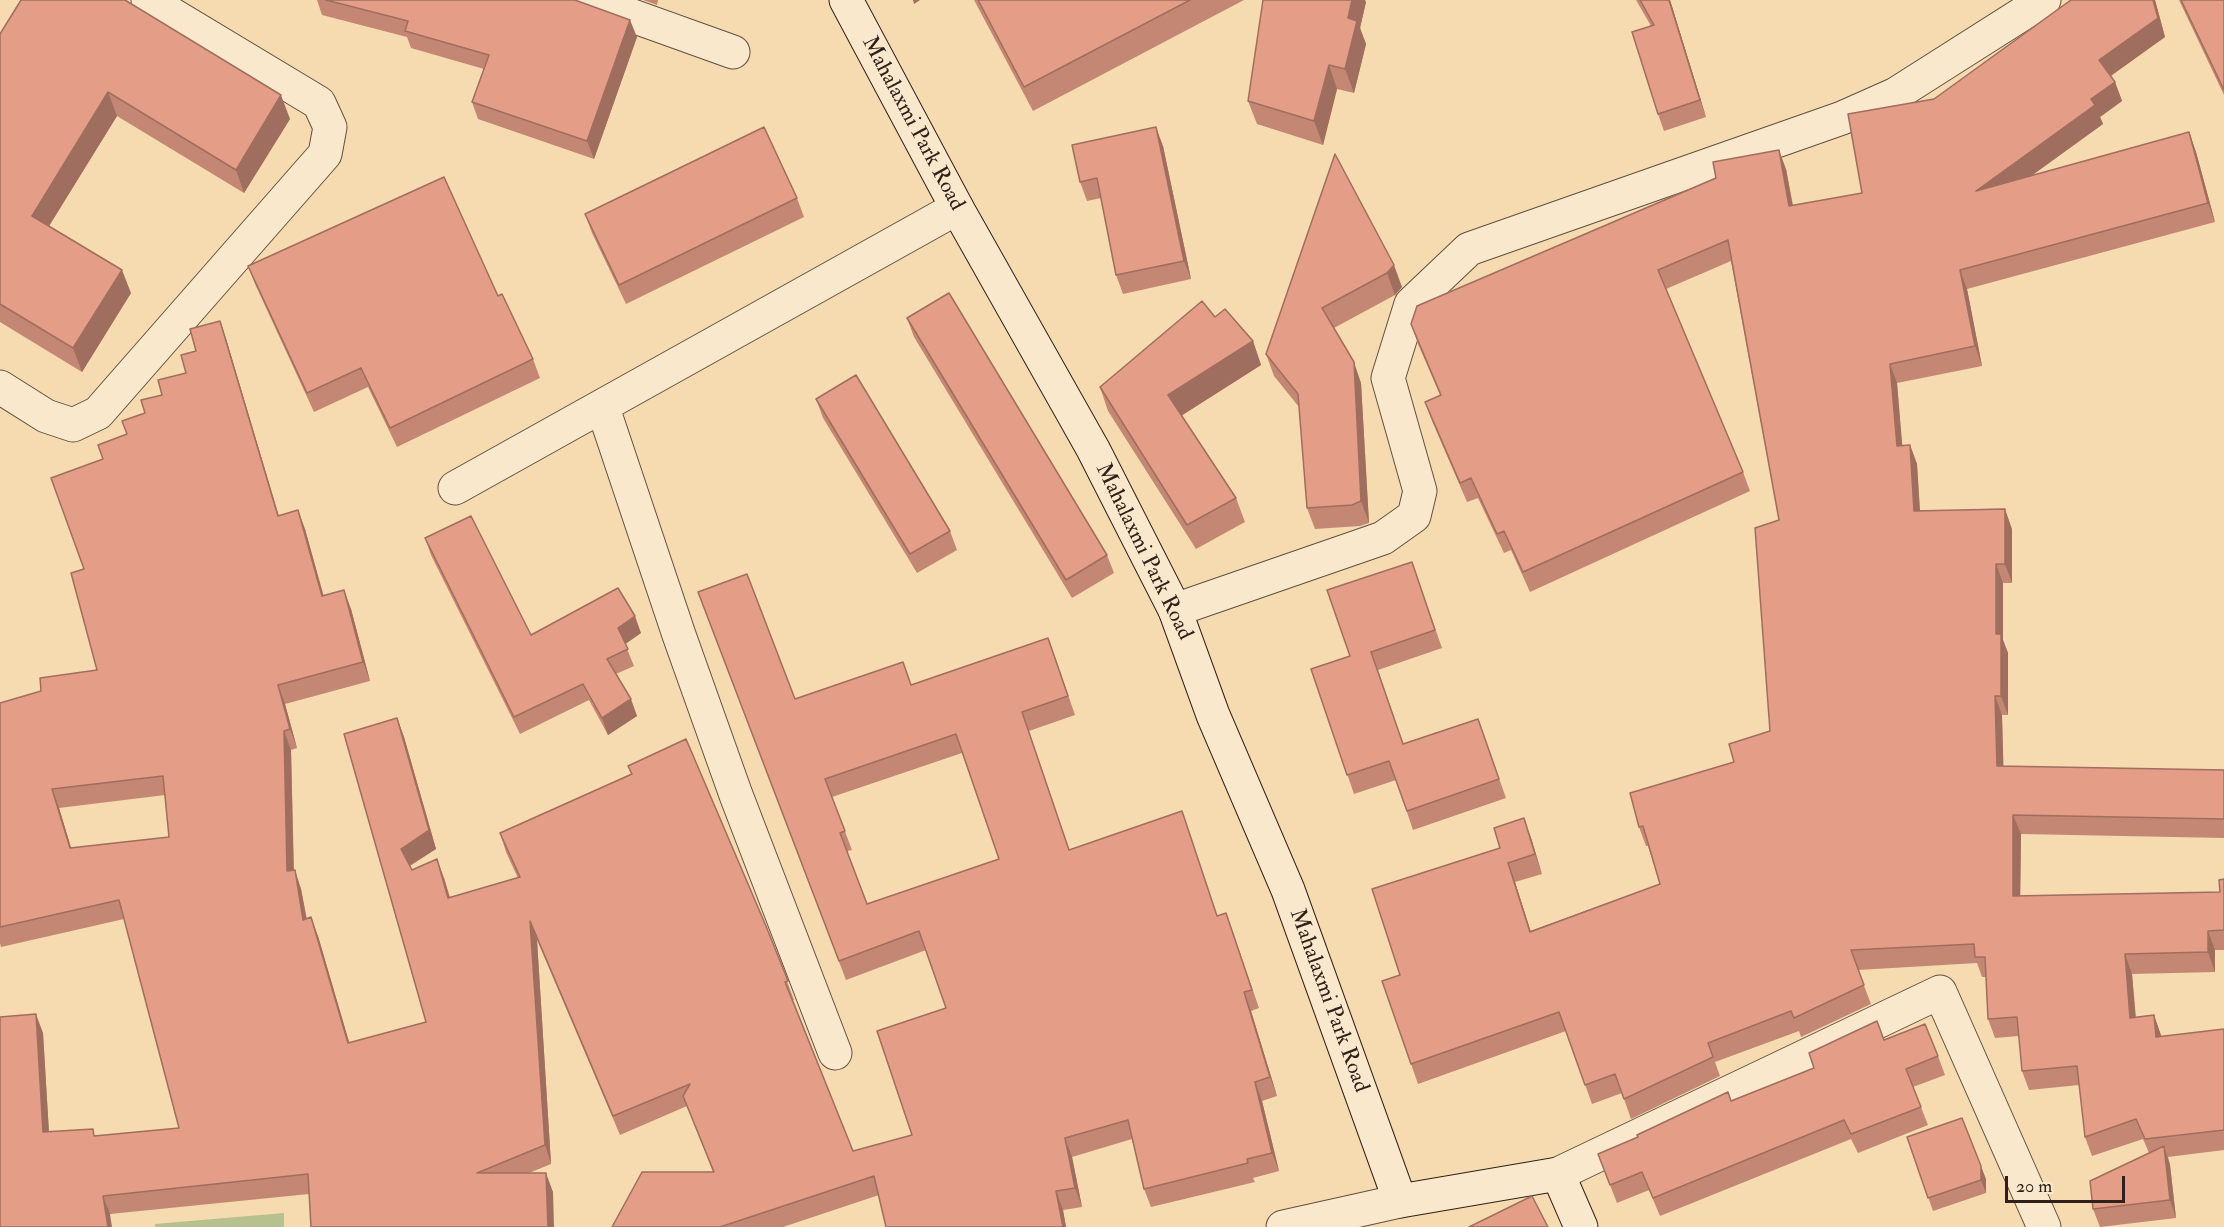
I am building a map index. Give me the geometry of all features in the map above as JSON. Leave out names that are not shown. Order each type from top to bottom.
[{"type":"street","points":[[0,387],[46,416],[73,425],[98,413],[325,154],[330,127],[320,103],[148,0]]},
{"type":"street","points":[[588,0],[733,52]]},
{"type":"street","name":"Mahalaxmi Park Road","points":[[846,0],[957,208],[1093,449],[1175,610],[1214,715],[1288,890],[1400,1201]]},
{"type":"street","points":[[1175,610],[1383,538],[1414,516],[1420,491],[1388,378],[1411,304],[1469,249],[1852,113],[1896,94],[2044,0]]},
{"type":"street","points":[[455,488],[603,408],[957,208]]},
{"type":"street","points":[[603,408],[732,784],[835,1053]]},
{"type":"street","points":[[1283,1227],[1400,1201],[1558,1174],[1940,992],[2044,1227]]},
{"type":"street","points":[[1558,1174],[1581,1227]]},
{"type":"green space","points":[[284,1213],[284,1227],[155,1227],[155,1224]]},
{"type":"building","points":[[21,0],[125,0],[281,95],[236,170],[108,92],[32,216],[122,270],[73,348],[0,304],[0,34]]},
{"type":"building","points":[[326,0],[575,0],[630,20],[587,141],[472,102],[489,55],[405,31],[408,21]]},
{"type":"building","points":[[978,0],[1190,0],[1024,87]]},
{"type":"building","points":[[1263,0],[1352,0],[1348,18],[1357,21],[1345,69],[1329,65],[1314,121],[1248,101]]},
{"type":"building","points":[[1640,0],[1669,0],[1700,100],[1658,114],[1632,32],[1654,25]]},
{"type":"building","points":[[2071,0],[2153,0],[2158,18],[2099,60],[2115,82],[2091,99],[2095,105],[1976,191],[2189,132],[2208,203],[1960,270],[1975,346],[1890,364],[1897,446],[1910,445],[1914,511],[2005,509],[2005,564],[1996,564],[1996,634],[2001,634],[2001,696],[1995,696],[1997,766],[2224,770],[2224,819],[2013,815],[2013,896],[2220,892],[2219,880],[2224,879],[2224,930],[2208,931],[2208,952],[2125,954],[2130,1018],[2154,1015],[2156,1037],[2224,1029],[2224,1130],[2145,1139],[2136,1119],[2085,1137],[2077,1066],[2022,1071],[2017,1017],[1988,1019],[1985,957],[1975,957],[1974,944],[1851,950],[1864,985],[1794,1018],[1791,1011],[1708,1043],[1713,1057],[1624,1099],[1615,1074],[1585,1085],[1559,1012],[1411,1064],[1382,981],[1400,975],[1372,889],[1500,848],[1494,828],[1524,818],[1535,854],[1508,863],[1530,932],[1660,884],[1643,826],[1639,827],[1630,793],[1734,762],[1729,744],[1770,731],[1755,528],[1779,520],[1728,240],[1658,270],[1743,472],[1523,572],[1504,531],[1497,534],[1471,478],[1460,483],[1425,402],[1441,395],[1411,324],[1417,306],[1716,178],[1713,162],[1779,150],[1789,206],[1862,193],[1848,114],[1934,99]]},
{"type":"building","points":[[2181,0],[2224,0],[2224,90]]},
{"type":"building","points":[[764,127],[797,198],[619,285],[585,214]]},
{"type":"building","points":[[1156,127],[1184,261],[1116,275],[1097,178],[1080,182],[1072,145]]},
{"type":"building","points":[[1335,154],[1394,265],[1387,273],[1322,308],[1354,362],[1361,501],[1352,505],[1307,508],[1298,394],[1266,354]]},
{"type":"building","points":[[444,177],[498,296],[502,294],[533,359],[390,428],[361,368],[307,393],[248,266]]},
{"type":"building","points":[[949,293],[1107,555],[1066,580],[907,318]]},
{"type":"building","points":[[1202,301],[1215,317],[1225,309],[1253,341],[1168,395],[1236,498],[1187,525],[1100,387]]},
{"type":"building","points":[[220,321],[278,516],[298,510],[322,596],[344,590],[363,662],[278,685],[290,729],[284,731],[287,871],[295,870],[303,920],[311,917],[348,1043],[426,1022],[344,734],[397,718],[429,830],[401,849],[412,870],[437,859],[448,898],[520,877],[500,833],[632,774],[628,766],[686,739],[766,926],[788,981],[785,982],[853,1151],[912,1135],[877,1031],[946,1008],[919,931],[839,961],[698,592],[747,574],[795,699],[903,662],[911,685],[1048,638],[1068,696],[1022,712],[1069,850],[1182,811],[1217,916],[1226,913],[1252,990],[1244,992],[1270,1077],[1255,1082],[1272,1153],[1247,1159],[1248,1163],[1144,1189],[1128,1120],[1065,1138],[1075,1188],[1056,1191],[1063,1227],[886,1227],[874,1176],[720,1227],[612,1227],[642,1172],[714,1172],[683,1096],[690,1084],[613,1116],[530,921],[545,1145],[477,1173],[546,1173],[548,1227],[311,1227],[308,1174],[103,1196],[108,1227],[0,1227],[0,1017],[36,1014],[43,1132],[93,1129],[94,1136],[179,1128],[119,900],[0,927],[0,703],[41,691],[40,678],[97,670],[71,573],[84,569],[51,478],[103,459],[98,445],[127,434],[122,421],[145,413],[141,400],[162,395],[158,380],[186,373],[181,355],[196,351],[190,329]],"holes":[[[956,734],[999,859],[867,904],[840,833],[845,831],[825,779]],[[163,776],[169,837],[70,848],[52,789]]]},
{"type":"building","points":[[856,375],[950,531],[910,554],[816,399]]},
{"type":"building","points":[[471,516],[531,635],[618,588],[635,616],[618,628],[628,649],[607,659],[631,699],[602,718],[583,684],[514,717],[425,538]]},
{"type":"building","points":[[1412,562],[1435,630],[1371,652],[1403,744],[1478,719],[1499,779],[1407,811],[1389,761],[1347,775],[1311,669],[1350,656],[1327,590]]},
{"type":"building","points":[[1877,1021],[1884,1040],[1925,1024],[1938,1056],[1906,1069],[1921,1107],[1851,1134],[1844,1120],[1653,1198],[1642,1172],[1610,1185],[1598,1154],[1638,1137],[1637,1135],[1728,1092],[1731,1101],[1814,1068],[1809,1053]]},
{"type":"building","points":[[1962,1118],[1981,1166],[1981,1180],[1928,1198],[1907,1137]]},
{"type":"building","points":[[2164,1146],[2170,1200],[2093,1209],[2090,1181]]},
{"type":"building","points":[[1532,1196],[1548,1227],[1469,1227]]}]
